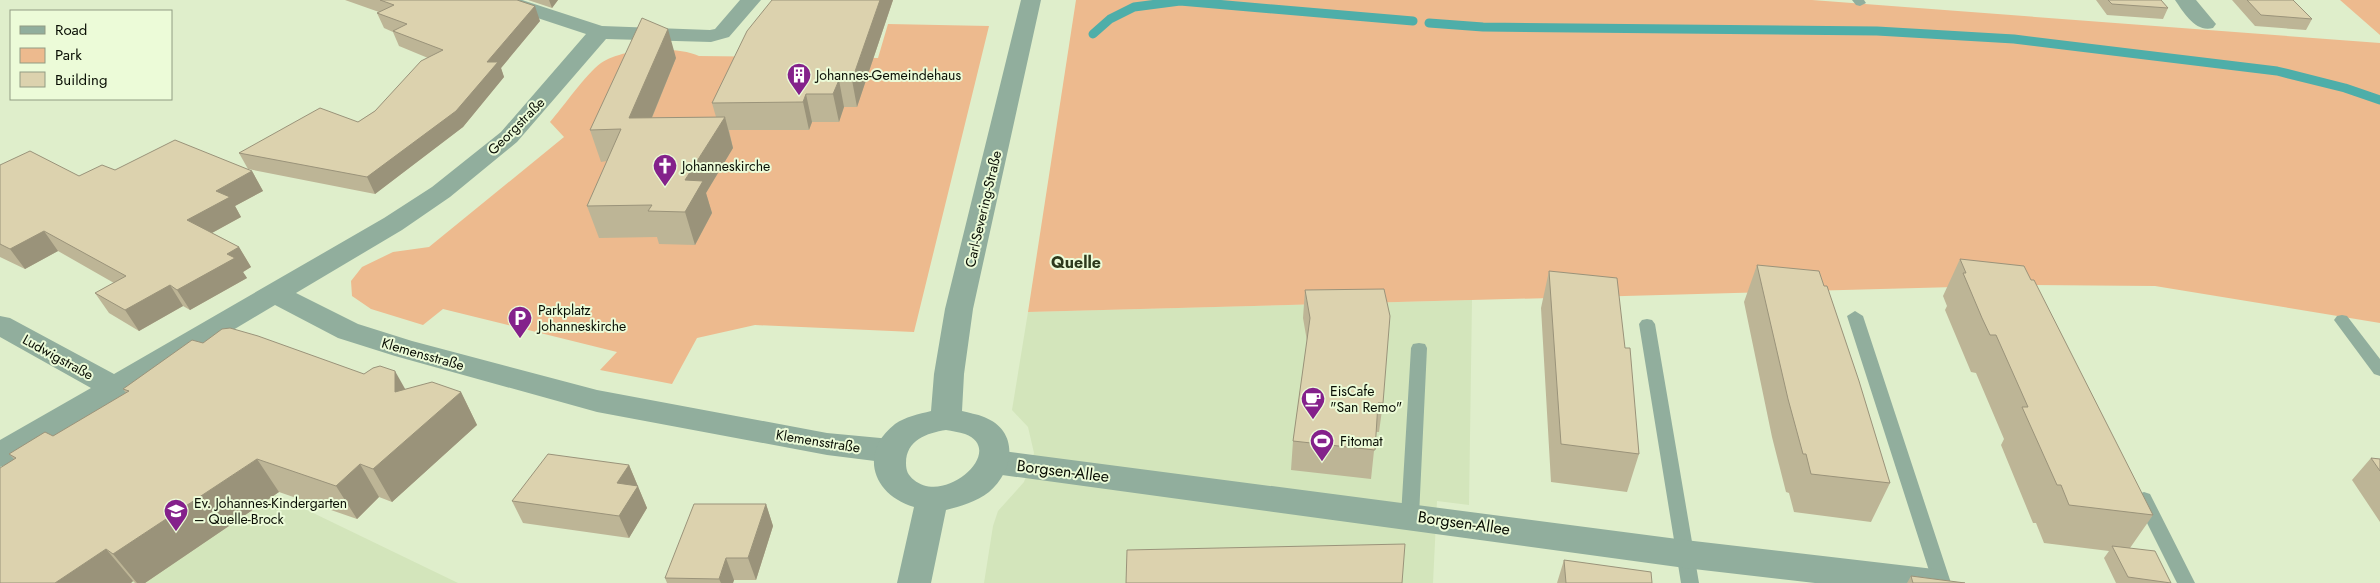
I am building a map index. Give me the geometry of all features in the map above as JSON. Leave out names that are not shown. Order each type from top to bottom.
[{"type":"street","points":[[502,0],[600,32],[717,36],[722,34],[751,0]]},
{"type":"street","name":"Carl-Severing-Straße","points":[[946,419],[949,374],[959,310],[1030,0]]},
{"type":"street","points":[[2185,0],[2206,24]]},
{"type":"street","name":"Georgstraße","points":[[276,294],[394,224],[472,169],[509,137],[600,32]]},
{"type":"street","points":[[0,455],[276,294]]},
{"type":"street","name":"Klemensstraße","points":[[276,294],[323,320],[348,331],[544,388],[597,401],[827,444],[891,451]]},
{"type":"street","name":"Ludwigstraße","points":[[0,325],[115,388]]},
{"type":"street","points":[[946,419],[974,424],[985,431],[993,440],[996,451],[995,462],[978,484],[964,492],[949,497],[932,498],[914,495],[900,488],[891,477],[888,464],[891,451],[907,432],[932,421],[946,419]]},
{"type":"street","name":"Borgsen-Allee","points":[[995,462],[1410,516],[1688,568],[1934,583]]},
{"type":"street","points":[[914,583],[932,498]]},
{"type":"lane","points":[[1855,316],[1942,583]]},
{"type":"lane","points":[[2342,320],[2380,370]]},
{"type":"lane","points":[[1648,324],[1688,568]]},
{"type":"lane","points":[[1410,516],[1420,348]]},
{"type":"lane","points":[[2138,487],[2186,583]]},
{"type":"shaded area","points":[[1472,300],[1469,505],[1437,501],[1433,583],[984,583],[993,526],[998,511],[1024,482],[1034,453],[1028,427],[1012,410],[1028,312]]},
{"type":"shaded area","name":"Ev. Johannes-Kindergarten – Quelle-Brock","points":[[0,475],[247,481],[458,583],[0,583]]},
{"type":"green space","points":[[1076,0],[1812,0],[2380,43],[2380,323],[2155,286],[2030,285],[1028,312]]},
{"type":"green space","points":[[2340,0],[2380,0],[2380,35]]},
{"type":"green space","points":[[888,24],[989,26],[914,332],[755,325],[697,338],[672,384],[600,370],[617,352],[443,309],[423,325],[371,309],[352,296],[351,281],[362,267],[393,252],[429,247],[564,137],[550,122],[595,68],[610,58],[635,51],[663,49],[677,50],[699,56],[878,58]]},
{"type":"building","points":[[380,0],[517,0],[535,6],[487,62],[498,62],[456,111],[367,177],[239,153],[320,108],[358,122],[375,111],[421,61],[443,50],[393,31],[407,24],[377,13],[394,5]]},
{"type":"building","points":[[772,0],[880,0],[852,80],[839,80],[833,94],[806,94],[803,102],[712,103],[747,31]]},
{"type":"building","points":[[2108,0],[2161,0],[2168,8],[2112,4]]},
{"type":"building","points":[[2247,0],[2293,0],[2312,19],[2261,15]]},
{"type":"building","points":[[642,18],[668,29],[629,118],[725,117],[685,180],[703,181],[685,212],[648,211],[652,205],[587,206],[621,129],[590,130]]},
{"type":"building","points":[[175,140],[252,171],[216,191],[230,197],[187,220],[239,247],[227,254],[235,258],[177,290],[170,285],[125,310],[95,293],[126,276],[44,231],[10,249],[0,244],[0,165],[30,151],[79,176],[102,165],[115,170]]},
{"type":"building","points":[[1960,259],[2024,266],[2031,280],[2034,280],[2153,515],[2069,505],[2061,485],[2057,485],[2022,407],[2028,407],[1996,335],[1990,335],[1982,318],[1963,273],[1966,273]]},
{"type":"building","points":[[1757,265],[1819,271],[1824,286],[1827,286],[1859,381],[1890,483],[1811,474],[1806,454],[1803,454],[1788,399]]},
{"type":"building","points":[[1549,271],[1617,278],[1625,348],[1630,348],[1639,454],[1561,444]]},
{"type":"building","points":[[1384,289],[1390,316],[1383,403],[1378,403],[1375,450],[1293,441],[1310,318],[1305,290]]},
{"type":"building","points":[[230,328],[258,336],[364,374],[380,366],[395,371],[395,392],[432,382],[461,392],[373,469],[360,464],[336,486],[257,459],[113,554],[106,549],[55,583],[0,583],[0,468],[16,458],[9,454],[45,432],[53,436],[129,391],[123,389],[192,340],[203,343],[222,329]]},
{"type":"building","points":[[548,454],[629,465],[617,483],[638,486],[619,516],[512,501]]},
{"type":"building","points":[[2371,458],[2380,459],[2380,471]]},
{"type":"building","points":[[694,504],[766,504],[748,558],[726,558],[719,579],[665,578]]},
{"type":"building","points":[[1405,544],[1402,583],[1126,583],[1127,550]]},
{"type":"building","points":[[2112,546],[2155,551],[2171,583],[2128,577]]},
{"type":"building","points":[[1564,560],[1651,572],[1652,583],[1566,583]]},
{"type":"building","points":[[1911,576],[1965,583],[1913,583]]},
{"type":"waterway","points":[[1093,34],[1110,19],[1134,7],[1180,1],[1413,21]]},
{"type":"waterway","points":[[1429,23],[1483,27],[1877,31],[2014,39],[2277,71],[2345,88],[2380,100]]},
{"type":"place","name":"Johannes-Gemeindehaus","points":[[799,96]]},
{"type":"place","name":"Johanneskirche","points":[[665,187]]},
{"type":"place","name":"Parkplatz Johanneskirche","points":[[520,339]]},
{"type":"place","name":"EisCafe \"San Remo\"","points":[[1313,420]]},
{"type":"place","name":"Fitomat","points":[[1322,462]]},
{"type":"place","name":"Ev. Johannes-Kindergarten – Quelle-Brock","points":[[176,532]]},
{"type":"district","name":"Quelle","points":[[1076,262]]}]
